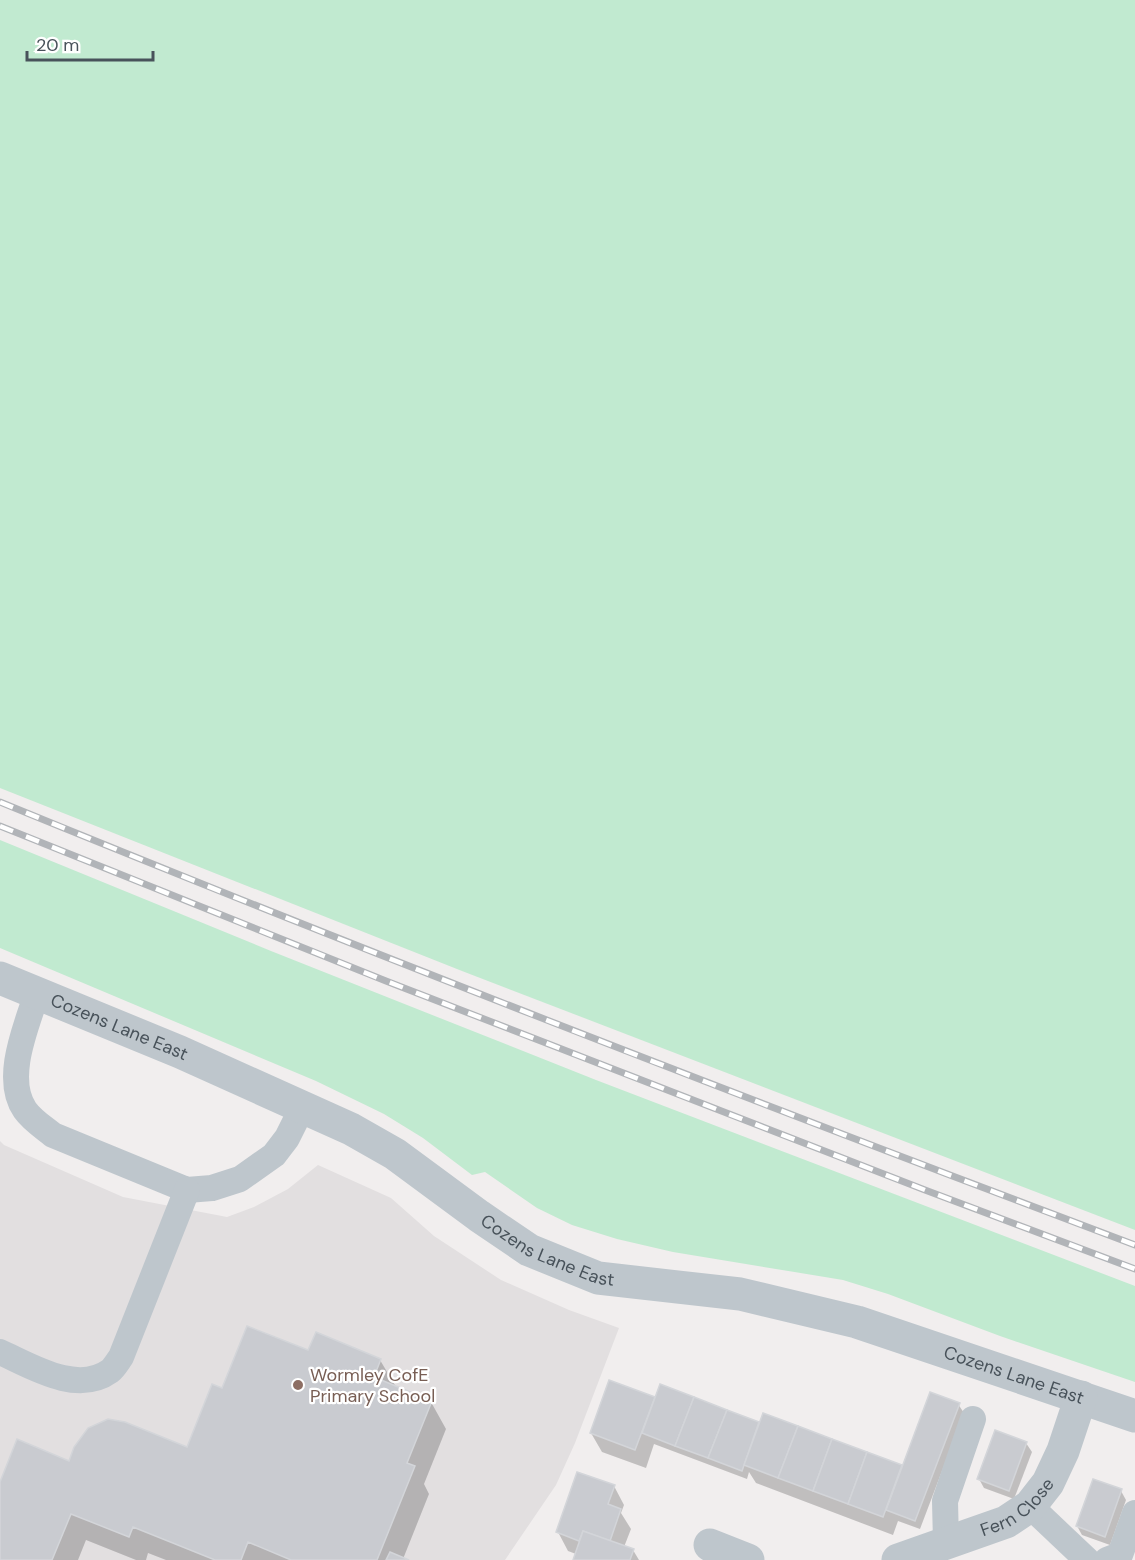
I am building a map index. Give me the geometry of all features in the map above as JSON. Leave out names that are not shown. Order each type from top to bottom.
[{"type":"street","name":"Cozens Lane East","points":[[0,978],[180,1052],[351,1129],[395,1154],[529,1250],[598,1278],[740,1294],[857,1322],[1135,1416]]},
{"type":"street","name":"Fern Close","points":[[898,1560],[1006,1522],[1030,1506],[1048,1483],[1063,1451],[1081,1397]]},
{"type":"street","points":[[710,1545],[748,1560]]},
{"type":"lane","points":[[37,993],[19,1049],[16,1078],[19,1096],[25,1109],[53,1135],[187,1190],[212,1188],[240,1179],[274,1155],[287,1138],[303,1106]]},
{"type":"lane","points":[[0,1352],[70,1380],[99,1377],[111,1370],[121,1357],[187,1190]]},
{"type":"lane","points":[[946,1542],[945,1501],[973,1419]]},
{"type":"lane","points":[[1030,1506],[1087,1560]]},
{"type":"lane","points":[[1107,1560],[1120,1555],[1135,1514]]},
{"type":"shaded area","name":"Wormley CofE Primary School","points":[[0,1141],[4,1145],[123,1197],[227,1217],[254,1207],[288,1189],[318,1165],[391,1198],[434,1236],[501,1280],[569,1310],[619,1328],[575,1443],[556,1485],[505,1560],[0,1560]]},
{"type":"green space","points":[[0,0],[1135,0],[1135,1230],[462,971],[0,788]]},
{"type":"green space","points":[[0,840],[596,1080],[1135,1286],[1135,1382],[843,1280],[673,1252],[617,1239],[572,1225],[537,1208],[485,1172],[472,1175],[423,1138],[384,1114],[316,1081],[0,948]]},
{"type":"building","points":[[247,1326],[308,1350],[316,1332],[381,1359],[374,1377],[432,1401],[407,1463],[415,1466],[377,1560],[291,1560],[248,1542],[241,1560],[215,1560],[133,1527],[129,1537],[71,1514],[52,1560],[0,1560],[0,1482],[17,1439],[69,1461],[74,1447],[88,1428],[108,1419],[125,1422],[187,1447],[212,1384],[222,1388]]},
{"type":"building","points":[[609,1380],[655,1397],[635,1450],[590,1433]]},
{"type":"building","points":[[660,1384],[694,1397],[675,1446],[642,1433]]},
{"type":"building","points":[[930,1392],[960,1403],[915,1521],[886,1510]]},
{"type":"building","points":[[694,1397],[727,1410],[708,1458],[675,1446]]},
{"type":"building","points":[[727,1410],[759,1422],[742,1471],[708,1458]]},
{"type":"building","points":[[763,1413],[798,1426],[778,1478],[744,1465]]},
{"type":"building","points":[[798,1426],[832,1439],[813,1491],[778,1478]]},
{"type":"building","points":[[995,1430],[1027,1442],[1009,1491],[977,1479]]},
{"type":"building","points":[[832,1439],[867,1452],[848,1504],[813,1491]]},
{"type":"building","points":[[867,1452],[902,1465],[883,1517],[848,1504]]},
{"type":"building","points":[[577,1472],[615,1485],[608,1504],[621,1509],[610,1541],[583,1531],[579,1541],[556,1532]]},
{"type":"building","points":[[1093,1479],[1122,1489],[1105,1537],[1076,1526]]},
{"type":"building","points":[[583,1531],[634,1549],[630,1560],[573,1560]]},
{"type":"building","points":[[390,1552],[409,1560],[386,1560]]},
{"type":"railway","points":[[0,802],[566,1028],[1135,1245]]},
{"type":"railway","points":[[0,826],[386,981],[1135,1269]]},
{"type":"place","name":"Wormley CofE Primary School","points":[[298,1385]]}]
